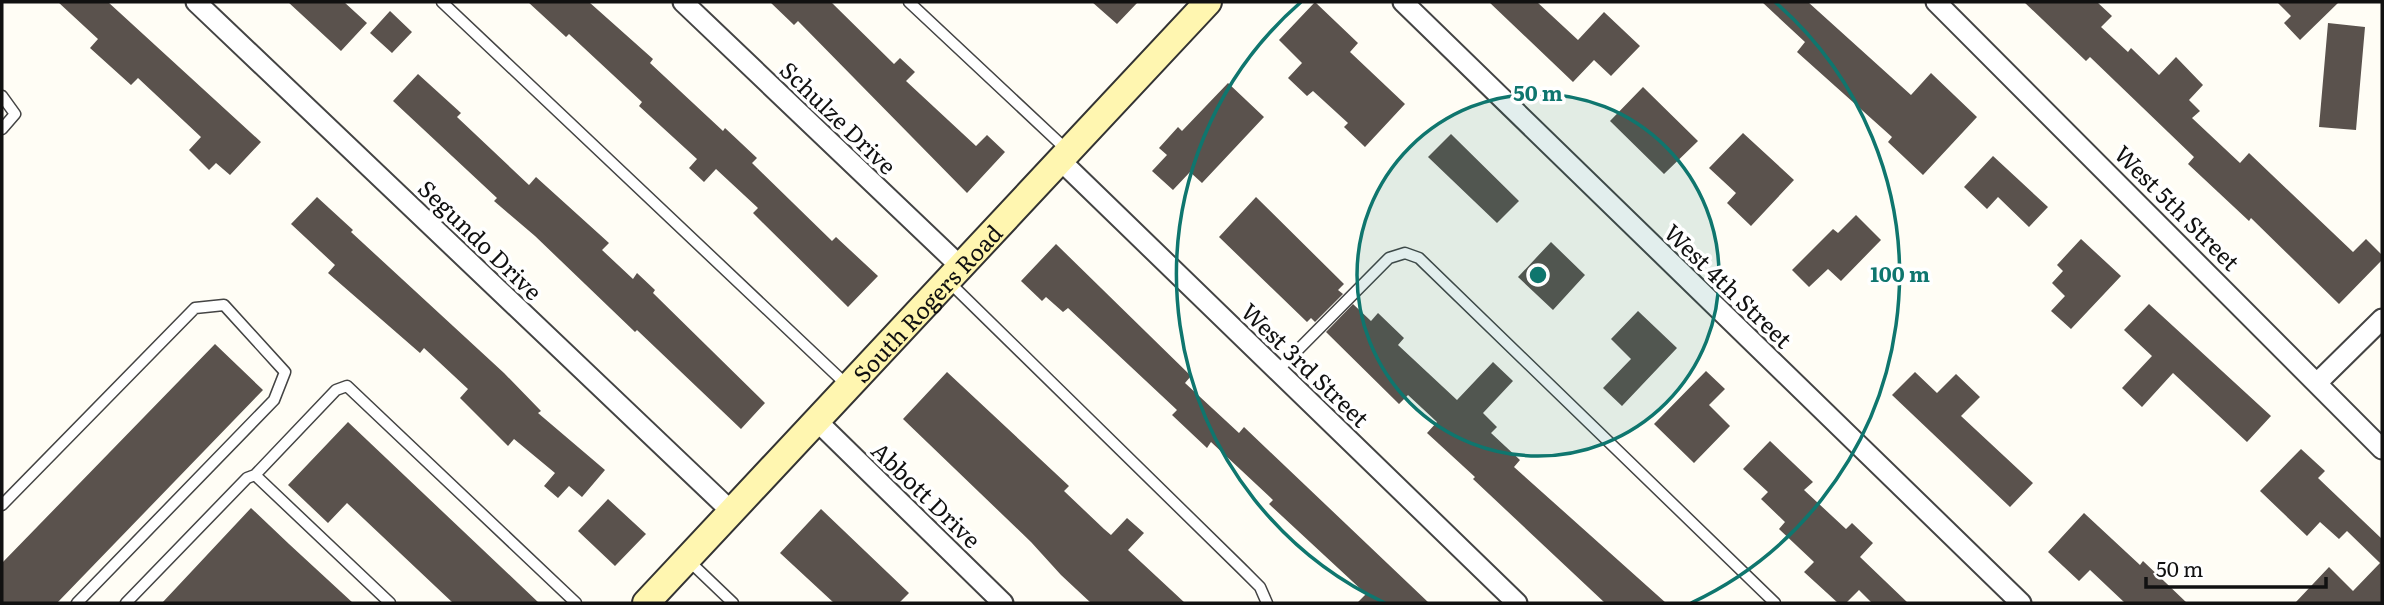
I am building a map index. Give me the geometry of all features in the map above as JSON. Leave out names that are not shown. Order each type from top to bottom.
[{"type":"street","name":"Segundo Drive","points":[[196,2],[733,513]]},
{"type":"street","name":"Schulze Drive","points":[[683,2],[954,274]]},
{"type":"street","name":"South Rogers Road","points":[[646,603],[1208,2]]},
{"type":"street","name":"West 4th Street","points":[[1403,2],[2021,603]]},
{"type":"street","name":"West 5th Street","points":[[1937,2],[2382,449]]},
{"type":"street","name":"West 3rd Street","points":[[1064,156],[1277,371],[1517,603]]},
{"type":"street","points":[[2318,383],[2382,319]]},
{"type":"street","name":"Abbott Drive","points":[[817,421],[1003,603]]},
{"type":"lane","points":[[442,2],[849,387]]},
{"type":"lane","points":[[909,2],[1064,156]]},
{"type":"lane","points":[[2,96],[16,114],[2,129]]},
{"type":"lane","points":[[1277,371],[1382,264],[1396,255],[1419,258],[1775,603]]},
{"type":"lane","points":[[954,274],[1241,568],[1259,587],[1267,603]]},
{"type":"lane","points":[[2,505],[195,307],[223,305],[285,372],[274,400],[77,603]]},
{"type":"lane","points":[[126,603],[336,390],[347,386],[576,603]]},
{"type":"lane","points":[[255,475],[390,603]]},
{"type":"lane","points":[[687,559],[733,603]]},
{"type":"lane","points":[[372,603],[381,595]]},
{"type":"building","points":[[58,2],[108,2],[261,142],[230,175],[216,163],[209,170],[189,150],[201,137],[138,78],[131,85],[90,48],[98,39]]},
{"type":"building","points":[[288,2],[344,2],[367,23],[341,51]]},
{"type":"building","points":[[528,2],[589,2],[653,59],[650,63],[723,131],[725,128],[757,158],[752,163],[832,241],[836,237],[878,276],[848,307],[753,213],[758,208],[716,169],[704,182],[689,168],[697,159],[639,106],[642,102],[569,34],[566,37]]},
{"type":"building","points":[[770,2],[831,2],[894,64],[900,58],[915,72],[906,81],[976,146],[987,135],[1005,152],[967,193],[798,21],[794,25]]},
{"type":"building","points":[[1092,2],[1138,2],[1117,24]]},
{"type":"building","points":[[1315,2],[1358,43],[1350,52],[1405,104],[1365,147],[1344,127],[1348,123],[1313,91],[1307,96],[1288,78],[1302,63],[1279,40]]},
{"type":"building","points":[[1489,2],[1537,2],[1578,40],[1604,12],[1640,46],[1611,76],[1594,60],[1573,82]]},
{"type":"building","points":[[1762,2],[1808,2],[1911,95],[1931,73],[1977,117],[1923,175],[1888,142],[1892,137],[1797,52],[1805,42]]},
{"type":"building","points":[[2024,2],[2097,2],[2112,16],[2101,27],[2128,52],[2131,48],[2159,75],[2176,57],[2203,85],[2189,100],[2200,111],[2192,118],[2240,163],[2249,153],[2353,252],[2366,239],[2382,255],[2382,260],[2339,304],[2251,218],[2249,221],[2188,164],[2194,157],[2090,57],[2086,61]]},
{"type":"building","points":[[2277,2],[2339,2],[2300,40],[2284,23],[2291,16]]},
{"type":"building","points":[[390,11],[412,32],[392,53],[370,33]]},
{"type":"building","points":[[2328,23],[2365,27],[2356,130],[2319,127]]},
{"type":"building","points":[[418,74],[461,113],[457,117],[529,185],[536,177],[609,243],[602,250],[633,279],[637,273],[655,290],[653,293],[765,403],[741,429],[637,330],[635,332],[535,236],[494,201],[497,198],[393,101]]},
{"type":"building","points":[[1228,83],[1264,117],[1202,183],[1190,172],[1173,190],[1152,171],[1167,155],[1159,148],[1178,127],[1182,131]]},
{"type":"building","points":[[1643,87],[1698,141],[1664,174],[1610,121]]},
{"type":"building","points":[[1743,133],[1794,180],[1751,226],[1727,203],[1736,193],[1709,168]]},
{"type":"building","points":[[1451,134],[1519,201],[1497,223],[1428,157]]},
{"type":"building","points":[[1993,156],[2048,207],[2029,227],[1998,197],[1987,209],[1964,187]]},
{"type":"building","points":[[317,197],[353,230],[351,232],[504,373],[541,411],[538,413],[605,470],[582,497],[569,486],[558,498],[544,486],[555,473],[514,439],[508,446],[460,398],[468,389],[424,348],[420,353],[328,273],[335,265],[291,224]]},
{"type":"building","points":[[1256,197],[1344,284],[1338,290],[1343,294],[1315,322],[1311,318],[1307,322],[1219,237]]},
{"type":"building","points":[[1856,215],[1881,240],[1841,281],[1828,269],[1809,287],[1792,270],[1833,229],[1838,233]]},
{"type":"building","points":[[2081,239],[2121,276],[2071,329],[2051,311],[2065,296],[2052,283],[2063,271],[2057,265]]},
{"type":"building","points":[[1551,242],[1585,275],[1553,310],[1518,277]]},
{"type":"building","points":[[1056,244],[1191,376],[1185,383],[1239,433],[1244,427],[1429,603],[1357,603],[1366,594],[1269,504],[1273,500],[1211,442],[1207,448],[1172,415],[1177,410],[1068,308],[1063,312],[1046,297],[1042,301],[1021,281]]},
{"type":"building","points":[[1353,304],[1371,321],[1378,313],[1404,338],[1398,345],[1457,400],[1493,362],[1513,381],[1483,413],[1497,427],[1491,433],[1520,460],[1514,467],[1666,603],[1605,603],[1473,479],[1475,477],[1427,433],[1437,422],[1408,395],[1399,404],[1326,332]]},
{"type":"building","points":[[2149,304],[2271,416],[2247,442],[2173,373],[2142,407],[2122,388],[2152,356],[2124,330]]},
{"type":"building","points":[[1638,311],[1677,348],[1622,406],[1603,388],[1631,359],[1611,339]]},
{"type":"building","points":[[215,344],[263,390],[57,603],[2,603],[2,563]]},
{"type":"building","points":[[1706,371],[1725,389],[1709,405],[1730,426],[1694,463],[1654,424]]},
{"type":"building","points":[[947,372],[1069,486],[1064,491],[1111,535],[1127,518],[1144,533],[1128,550],[1185,603],[1091,603],[1061,575],[1031,542],[903,419]]},
{"type":"building","points":[[1915,372],[1937,393],[1956,374],[1980,397],[1961,416],[2033,483],[2010,507],[1892,395]]},
{"type":"building","points":[[348,422],[539,603],[453,603],[347,503],[328,523],[288,485]]},
{"type":"building","points":[[1770,441],[1813,482],[1804,490],[1846,529],[1852,523],[1873,543],[1860,557],[1908,603],[1872,603],[1859,590],[1846,603],[1838,603],[1804,572],[1814,562],[1779,529],[1785,522],[1761,499],[1768,492],[1743,469]]},
{"type":"building","points":[[2301,449],[2325,471],[2318,478],[2382,539],[2382,603],[2295,603],[2329,567],[2353,591],[2380,563],[2347,531],[2339,539],[2320,522],[2307,536],[2260,491]]},
{"type":"building","points":[[608,499],[646,534],[615,566],[578,531]]},
{"type":"building","points":[[251,508],[289,544],[353,603],[162,603]]},
{"type":"building","points":[[821,509],[909,593],[899,603],[834,603],[780,553]]},
{"type":"building","points":[[2084,513],[2140,565],[2143,561],[2187,603],[2125,603],[2090,570],[2079,581],[2048,552]]}]
